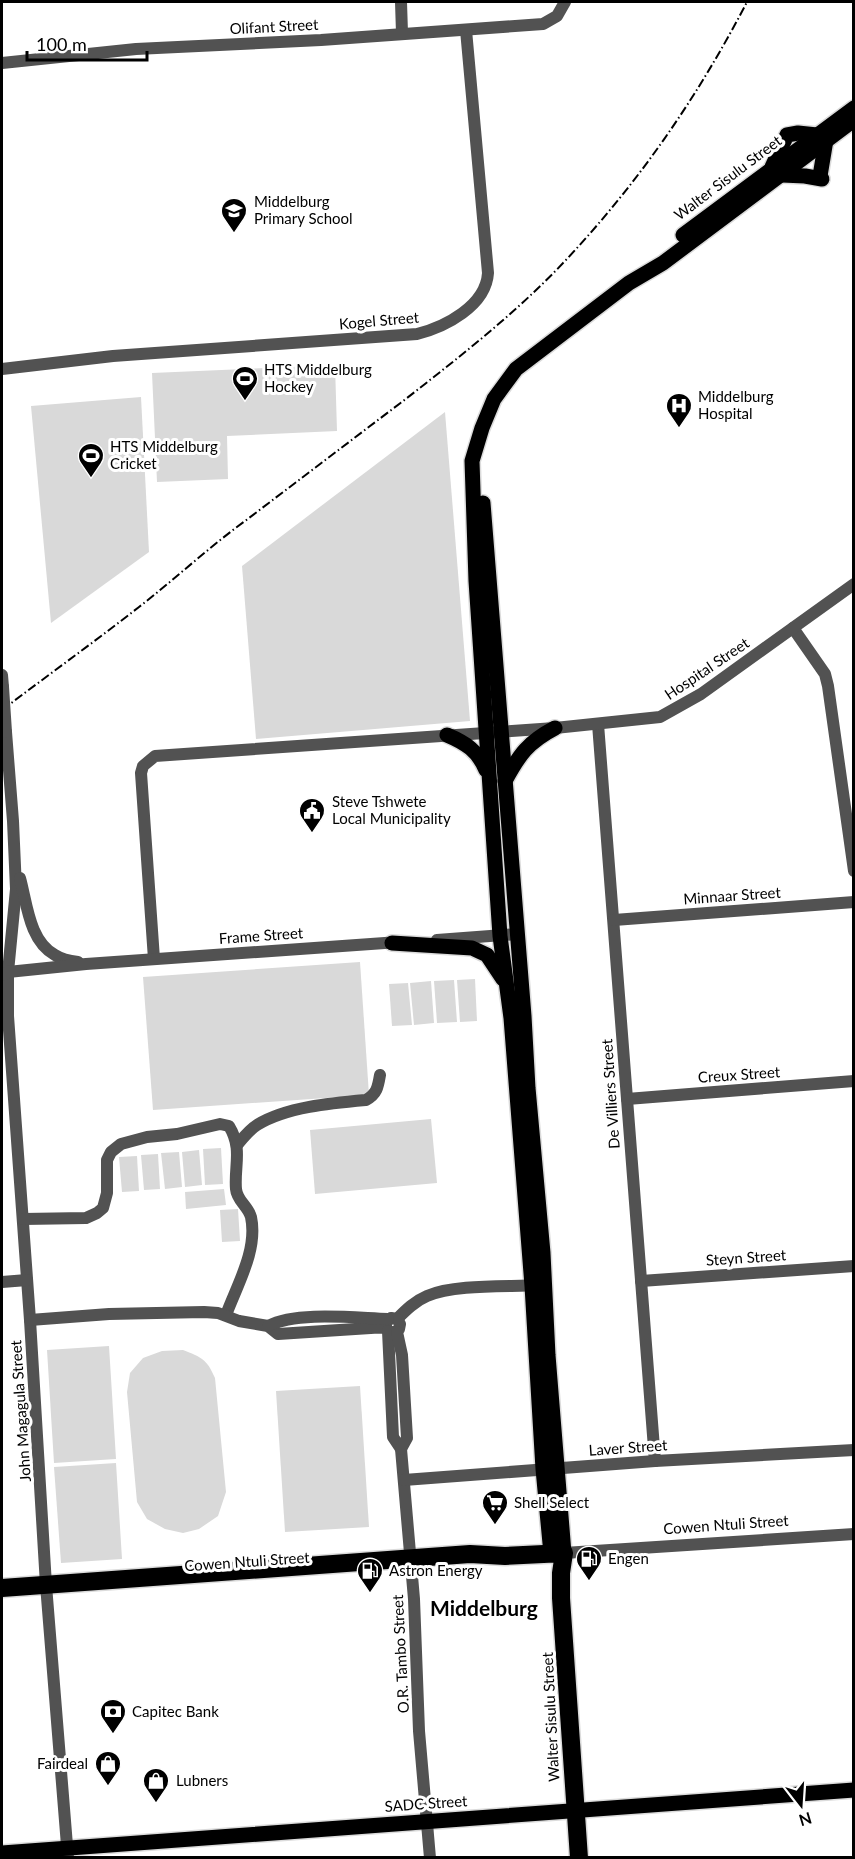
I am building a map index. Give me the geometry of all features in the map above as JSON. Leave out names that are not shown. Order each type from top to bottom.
[{"type":"highway","name":"Cowen Ntuli Street","points":[[2,1588],[47,1590],[411,1563],[470,1563],[494,1557],[557,1554]]},
{"type":"highway","name":"Walter Sisulu Street","points":[[557,1554],[561,1574],[579,1857]]},
{"type":"highway","name":"Cowen Ntuli Street","points":[[2,1599],[47,1590]]},
{"type":"main road","name":"Walter Sisulu Street","points":[[493,732],[480,460],[477,450],[482,428],[500,389],[516,369],[629,283],[663,263],[822,137],[854,108]]},
{"type":"main road","name":"Walter Sisulu Street","points":[[822,137],[854,120]]},
{"type":"main road","points":[[798,132],[822,137],[821,177],[777,172],[787,135],[798,132]]},
{"type":"main road","points":[[505,782],[517,759],[530,743],[555,728]]},
{"type":"main road","points":[[493,732],[489,778],[500,936],[507,987]]},
{"type":"main road","points":[[493,732],[505,782],[517,934],[518,1017],[526,1143],[539,1285],[557,1554]]},
{"type":"main road","points":[[447,735],[470,747],[480,757],[489,778]]},
{"type":"main road","points":[[392,943],[472,948],[482,952],[492,960],[507,987],[518,1017]]},
{"type":"main road","name":"SADC Street","points":[[2,1853],[68,1853],[427,1822],[854,1790]]},
{"type":"street","points":[[401,2],[402,33]]},
{"type":"street","name":"Olifant Street","points":[[2,63],[136,49],[321,40],[548,22],[557,15],[565,2]]},
{"type":"street","name":"Kogel Street","points":[[2,369],[113,356],[417,334],[439,327],[461,314],[482,292],[488,273],[466,30]]},
{"type":"street","name":"Hospital Street","points":[[154,959],[141,773],[147,761],[155,756],[555,728],[660,717],[701,694],[854,584]]},
{"type":"street","points":[[793,628],[815,658],[827,680],[854,871]]},
{"type":"street","name":"John Magagula Street","points":[[2,681],[16,890],[5,973],[47,1590],[68,1853]]},
{"type":"street","name":"De Villiers Street","points":[[598,724],[655,1461]]},
{"type":"street","points":[[15,856],[32,924],[41,943],[53,955],[86,964]]},
{"type":"street","name":"Minnaar Street","points":[[614,920],[854,902]]},
{"type":"street","name":"Frame Street","points":[[5,973],[86,964],[517,934]]},
{"type":"street","points":[[237,1145],[257,1125],[271,1118],[308,1107],[366,1100],[374,1096],[380,1075]]},
{"type":"street","name":"Creux Street","points":[[627,1099],[854,1081]]},
{"type":"street","points":[[23,1220],[86,1218],[97,1213],[103,1208],[107,1193],[107,1160],[111,1152],[121,1144],[220,1124],[229,1126],[237,1145],[236,1191],[239,1200],[249,1212],[252,1227],[251,1248],[226,1315]]},
{"type":"street","name":"Steyn Street","points":[[641,1281],[854,1266]]},
{"type":"street","points":[[2,1282],[27,1280]]},
{"type":"street","points":[[30,1320],[119,1314],[204,1312],[268,1326],[278,1334],[391,1326],[417,1301],[428,1295],[449,1290],[539,1285]]},
{"type":"street","name":"O.R. Tambo Street","points":[[391,1326],[402,1355],[407,1438],[401,1449]]},
{"type":"street","name":"O.R. Tambo Street","points":[[391,1326],[390,1382],[393,1437],[401,1449],[404,1480],[411,1563],[420,1741],[430,1857]]},
{"type":"street","points":[[390,1382],[403,1381]]},
{"type":"street","name":"Laver Street","points":[[404,1480],[655,1461],[854,1450]]},
{"type":"street","name":"Cowen Ntuli Street","points":[[557,1554],[854,1534]]},
{"type":"shaded area","name":"HTS Middelburg Hockey","points":[[335,365],[337,431],[227,436],[228,479],[157,482],[152,373]]},
{"type":"shaded area","name":"HTS Middelburg Cricket","points":[[141,397],[149,552],[51,623],[31,406]]},
{"type":"shaded area","points":[[445,412],[470,721],[256,739],[242,566]]},
{"type":"shaded area","points":[[360,962],[369,1095],[153,1110],[143,977]]},
{"type":"shaded area","points":[[475,979],[477,1021],[460,1022],[457,980]]},
{"type":"shaded area","points":[[454,980],[457,1022],[437,1023],[434,981]]},
{"type":"shaded area","points":[[431,981],[434,1023],[414,1025],[410,983]]},
{"type":"shaded area","points":[[408,983],[412,1025],[392,1026],[389,984]]},
{"type":"shaded area","points":[[431,1119],[437,1183],[315,1194],[310,1130]]},
{"type":"shaded area","points":[[221,1148],[223,1184],[205,1185],[203,1149]]},
{"type":"shaded area","points":[[199,1150],[202,1185],[185,1187],[182,1152]]},
{"type":"shaded area","points":[[179,1152],[182,1187],[165,1189],[161,1153]]},
{"type":"shaded area","points":[[158,1154],[160,1189],[144,1190],[141,1155]]},
{"type":"shaded area","points":[[137,1156],[139,1191],[122,1192],[119,1157]]},
{"type":"shaded area","points":[[224,1189],[226,1205],[186,1209],[185,1192]]},
{"type":"shaded area","points":[[238,1209],[240,1241],[222,1242],[220,1210]]},
{"type":"shaded area","points":[[109,1346],[116,1459],[54,1463],[47,1350]]},
{"type":"shaded area","points":[[183,1350],[203,1360],[215,1378],[226,1492],[218,1516],[199,1529],[183,1533],[165,1529],[147,1519],[137,1502],[127,1392],[130,1373],[143,1358],[162,1351]]},
{"type":"shaded area","points":[[360,1386],[369,1527],[285,1532],[276,1391]]},
{"type":"shaded area","points":[[116,1463],[122,1559],[61,1563],[54,1467]]},
{"type":"railway","points":[[2,710],[122,620],[231,531],[428,382],[528,298],[592,231],[642,170],[708,72],[747,2]]},
{"type":"place","name":"Middelburg Primary School","points":[[234,234]]},
{"type":"place","name":"HTS Middelburg Hockey","points":[[245,402]]},
{"type":"place","name":"Middelburg Hospital","points":[[679,429]]},
{"type":"place","name":"HTS Middelburg Cricket","points":[[91,479]]},
{"type":"place","name":"Steve Tshwete Local Municipality","points":[[312,834]]},
{"type":"place","name":"Shell Select","points":[[495,1526]]},
{"type":"place","name":"Engen","points":[[589,1582]]},
{"type":"place","name":"Astron Energy","points":[[370,1594]]},
{"type":"place","name":"Capitec Bank","points":[[113,1735]]},
{"type":"place","name":"Fairdeal","points":[[108,1787]]},
{"type":"place","name":"Lubners","points":[[156,1804]]},
{"type":"district","name":"Middelburg","points":[[484,1609]]}]
